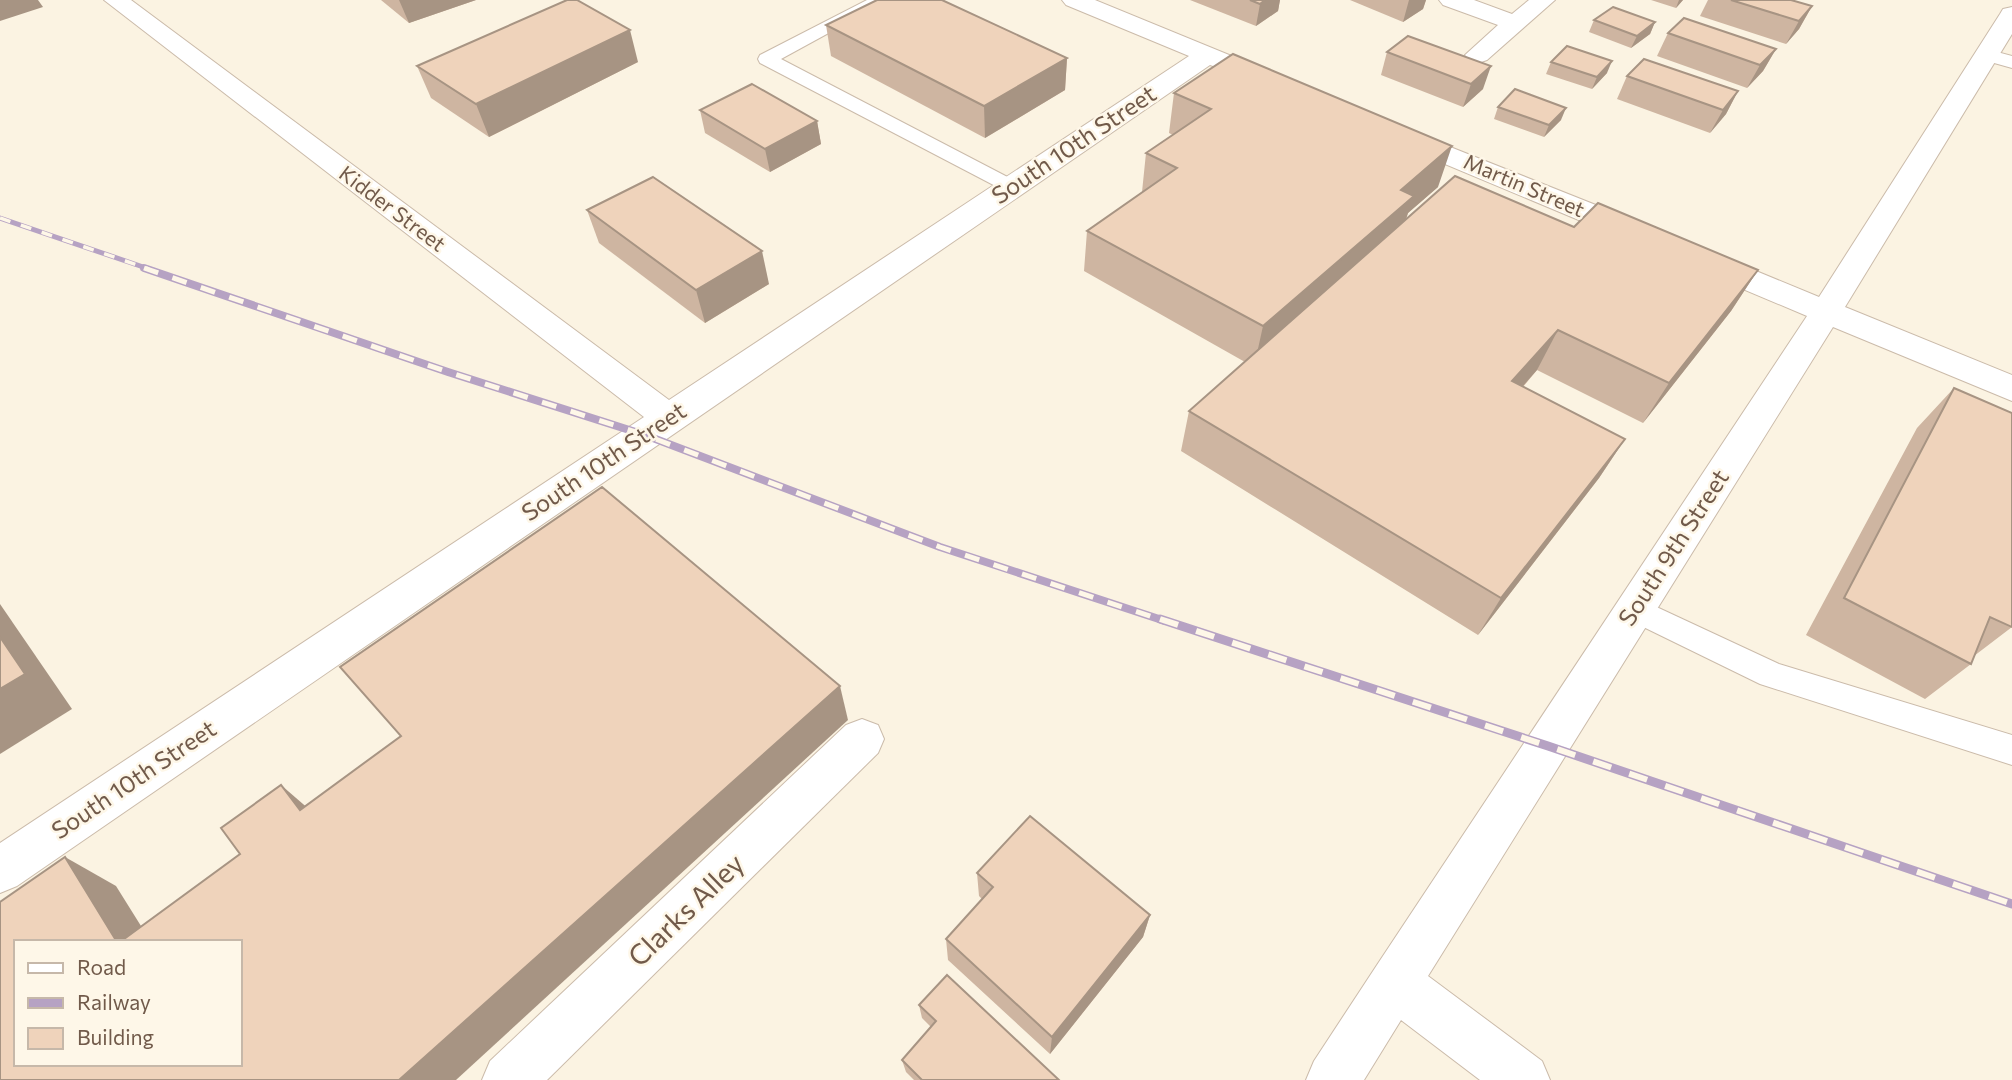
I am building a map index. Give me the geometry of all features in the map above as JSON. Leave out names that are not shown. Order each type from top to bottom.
[{"type":"street","name":"Kidder Street","points":[[116,0],[669,418]]},
{"type":"street","points":[[1074,0],[1247,71]]},
{"type":"street","points":[[1451,0],[1516,23]]},
{"type":"street","points":[[1478,55],[1543,0]]},
{"type":"street","name":"South 9th Street","points":[[1333,1080],[2005,37]]},
{"type":"street","name":"South 10th Street","points":[[0,870],[1208,55]]},
{"type":"street","name":"Martin Street","points":[[1375,124],[2012,389]]},
{"type":"street","name":"Clarks Alley","points":[[509,1080],[862,739]]},
{"type":"street","points":[[1395,983],[1523,1080]]},
{"type":"lane","points":[[880,0],[767,58],[1012,187]]},
{"type":"lane","points":[[1635,609],[1771,675],[2012,750]]},
{"type":"building","points":[[567,0],[577,0],[630,30],[476,104],[417,66]]},
{"type":"building","points":[[877,0],[942,0],[1067,58],[984,106],[826,25]]},
{"type":"building","points":[[1731,0],[1791,0],[1812,6],[1799,21]]},
{"type":"building","points":[[1613,7],[1655,22],[1637,36],[1594,20]]},
{"type":"building","points":[[1684,18],[1776,49],[1760,65],[1668,33]]},
{"type":"building","points":[[1408,36],[1491,66],[1471,84],[1387,52]]},
{"type":"building","points":[[1567,46],[1612,61],[1597,77],[1551,62]]},
{"type":"building","points":[[1233,54],[1452,146],[1401,190],[1414,196],[1263,326],[1087,231],[1177,168],[1146,153],[1211,109],[1174,93]]},
{"type":"building","points":[[1644,59],[1738,91],[1723,110],[1627,76]]},
{"type":"building","points":[[752,84],[817,121],[765,149],[700,110]]},
{"type":"building","points":[[1515,89],[1566,108],[1549,125],[1498,107]]},
{"type":"building","points":[[1455,176],[1574,227],[1598,203],[1758,270],[1669,383],[1558,330],[1512,381],[1625,439],[1501,598],[1189,411]]},
{"type":"building","points":[[653,177],[762,251],[696,290],[587,210]]},
{"type":"building","points":[[1954,388],[2012,413],[2012,627],[1990,617],[1971,664],[1844,598]]},
{"type":"building","points":[[602,487],[840,686],[399,1080],[0,1080],[0,902],[65,857],[116,940],[14,940],[14,1066],[242,1066],[242,940],[123,940],[240,854],[221,828],[281,785],[300,810],[401,736],[340,667]]},
{"type":"building","points":[[0,637],[25,674],[0,689]]},
{"type":"building","points":[[1030,816],[1150,915],[1052,1037],[946,939],[993,887],[977,873]]},
{"type":"building","points":[[947,975],[1059,1080],[922,1080],[902,1060],[936,1021],[919,1005]]},
{"type":"railway","points":[[0,218],[149,269]]},
{"type":"railway","points":[[144,268],[448,372],[645,435],[940,547],[1165,621]]},
{"type":"railway","points":[[1160,619],[1548,746],[2012,904]]}]
